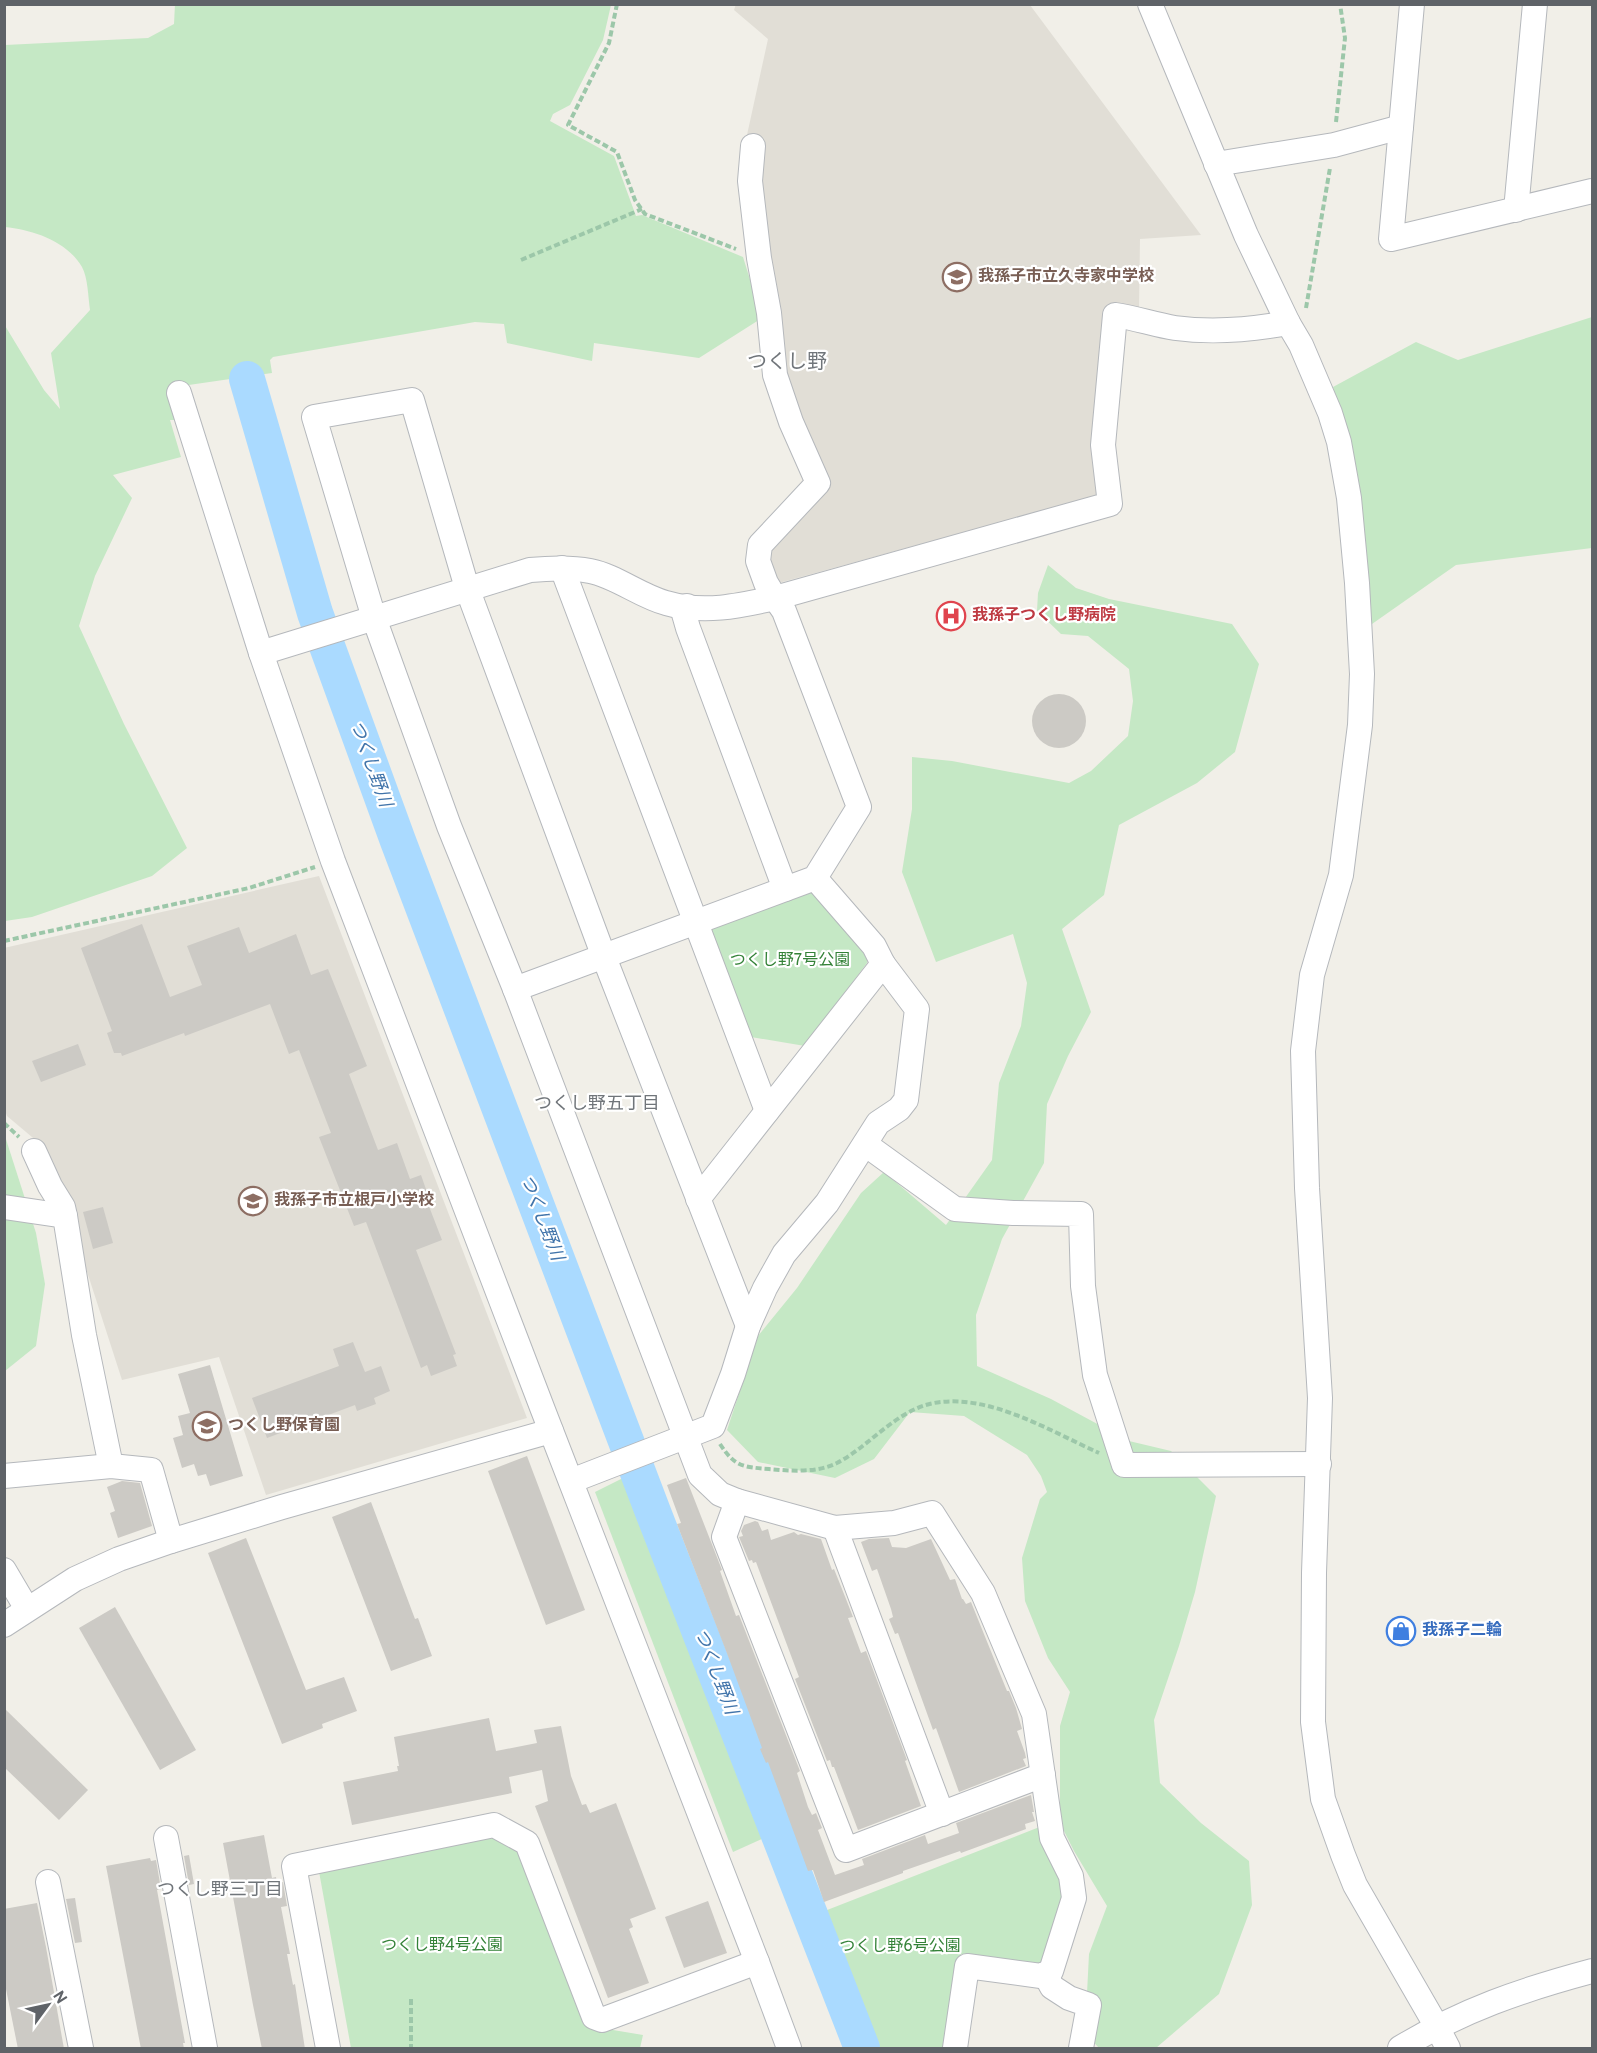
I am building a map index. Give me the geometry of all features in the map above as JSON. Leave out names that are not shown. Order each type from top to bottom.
[{"type":"street","points":[[1150,4],[1216,164],[1297,316],[1301,345],[1314,372],[1339,441],[1349,498],[1362,674],[1357,765],[1341,875],[1312,975],[1303,1051],[1307,1188],[1320,1398],[1314,1573],[1313,1722],[1323,1799],[1343,1855],[1356,1885],[1448,2049]]},
{"type":"street","points":[[1412,4],[1391,239],[1593,191]]},
{"type":"street","points":[[1516,210],[1535,4]]},
{"type":"street","points":[[1216,164],[1335,146],[1401,127]]},
{"type":"street","points":[[514,989],[815,878],[859,807],[784,611],[766,583],[758,561],[760,545],[818,483],[791,422],[775,375],[769,313],[759,258],[750,181],[753,146]]},
{"type":"street","points":[[261,653],[530,570],[562,568],[591,571],[666,603],[720,609],[775,598],[1110,504],[1102,445],[1115,315],[1174,327],[1222,331],[1255,329],[1297,316]]},
{"type":"street","points":[[179,393],[261,653],[333,861],[789,2049]]},
{"type":"street","points":[[748,1326],[604,957],[467,588],[412,400],[314,417],[374,618],[449,826],[514,989],[700,1475],[720,1494],[737,1501],[835,1528],[894,1523],[932,1513],[983,1593],[1034,1714],[1052,1838],[1071,1876],[1074,1898],[1051,1971],[1041,1976],[967,1966],[955,2049]]},
{"type":"street","points":[[562,568],[768,1111]]},
{"type":"street","points":[[687,606],[684,614],[688,628],[785,889]]},
{"type":"street","points":[[571,1481],[713,1426],[748,1326],[784,1254],[827,1203],[878,1123],[906,1100],[918,1009],[883,964],[874,946],[815,878]]},
{"type":"street","points":[[698,1199],[883,964]]},
{"type":"street","points":[[865,1144],[955,1209],[1081,1214],[1083,1286],[1095,1375],[1124,1465],[1319,1464]]},
{"type":"street","points":[[34,1151],[50,1186],[63,1207],[84,1335],[111,1467]]},
{"type":"street","points":[[4,1207],[65,1216]]},
{"type":"street","points":[[4,1624],[75,1580],[119,1559],[171,1541],[405,1471],[551,1431]]},
{"type":"street","points":[[4,1476],[111,1467],[151,1470],[171,1541]]},
{"type":"street","points":[[737,1501],[724,1537],[846,1850],[1043,1775]]},
{"type":"street","points":[[835,1528],[942,1814]]},
{"type":"street","points":[[4,1570],[27,1609]]},
{"type":"street","points":[[328,2049],[294,1866],[494,1825],[527,1843],[594,2017],[602,2020],[757,1962]]},
{"type":"street","points":[[166,1838],[205,2049]]},
{"type":"street","points":[[48,1882],[81,2049]]},
{"type":"street","points":[[1400,2049],[1437,2027],[1494,2001],[1539,1985],[1593,1971]]},
{"type":"street","points":[[1045,1974],[1052,1988],[1069,1998],[1089,2005],[1081,2049]]},
{"type":"path","points":[[617,4],[609,43],[568,124],[617,152],[635,200],[645,214],[759,258]]},
{"type":"path","points":[[1297,316],[1335,146],[1345,38],[1340,4]]},
{"type":"path","points":[[521,260],[642,209]]},
{"type":"path","points":[[4,941],[249,888],[333,861]]},
{"type":"path","points":[[713,1426],[717,1440],[730,1459],[747,1467],[816,1470],[837,1463],[916,1408],[935,1403],[959,1402],[988,1405],[1012,1414],[1124,1465]]},
{"type":"path","points":[[411,1999],[411,2049]]},
{"type":"shaded area","name":"我孫子市立久寺家中学校","points":[[736,4],[1030,5],[1201,235],[1140,239],[1139,310],[1110,308],[1097,496],[775,584],[767,556],[828,482],[788,383],[740,167],[768,39],[734,10]]},
{"type":"shaded area","name":"我孫子市立根戸小学校","points":[[319,876],[527,1418],[266,1495],[219,1357],[122,1380],[45,1148],[7,1116],[4,1107],[4,948]]},
{"type":"green space","points":[[175,4],[611,5],[603,40],[570,105],[553,114],[550,121],[614,156],[636,216],[642,215],[743,257],[762,318],[699,358],[594,343],[592,361],[507,343],[504,324],[475,322],[273,357],[270,360],[272,373],[168,388],[178,420],[170,420],[181,457],[113,475],[132,498],[95,576],[79,626],[124,724],[187,848],[152,876],[32,917],[5,921],[4,324],[44,390],[60,409],[51,353],[90,310],[86,277],[76,258],[68,250],[38,234],[5,227],[5,45],[148,38],[174,24]]},
{"type":"green space","points":[[1592,317],[1592,548],[1456,565],[1372,624],[1358,476],[1333,387],[1416,342],[1458,360]]},
{"type":"green space","points":[[1048,565],[1076,588],[1109,599],[1232,624],[1259,664],[1235,752],[1197,783],[1119,825],[1104,895],[1062,929],[1091,1012],[1047,1104],[1044,1163],[1002,1239],[976,1315],[977,1366],[1051,1399],[1129,1441],[1171,1451],[1216,1496],[1195,1592],[1154,1720],[1160,1783],[1201,1823],[1249,1861],[1252,1905],[1219,1994],[1156,2048],[1099,2048],[1085,2033],[1089,1954],[1107,1906],[1060,1823],[1060,1726],[1070,1692],[1048,1658],[1025,1601],[1022,1558],[1040,1499],[1047,1492],[1041,1476],[1027,1455],[964,1416],[910,1412],[874,1459],[835,1478],[758,1462],[727,1430],[758,1336],[797,1288],[861,1193],[884,1172],[946,1225],[992,1160],[999,1083],[1021,1026],[1027,983],[1013,934],[936,962],[902,872],[912,809],[912,757],[952,761],[1069,783],[1091,771],[1128,736],[1133,701],[1129,669],[1088,636],[1061,634],[1037,611],[1038,593]]},
{"type":"green space","name":"つくし野7号公園","points":[[802,888],[813,892],[867,953],[867,963],[805,1046],[751,1037],[710,931],[713,923]]},
{"type":"green space","points":[[4,1133],[36,1233],[45,1284],[36,1346],[5,1371]]},
{"type":"green space","points":[[629,1475],[766,1837],[733,1852],[595,1492]]},
{"type":"green space","name":"つくし野6号公園","points":[[1042,1826],[1065,1886],[1044,1962],[1037,1966],[961,1954],[944,2048],[871,2048],[858,2003],[822,1912]]},
{"type":"green space","name":"つくし野4号公園","points":[[494,1833],[514,1843],[583,2023],[643,2035],[640,2048],[351,2048],[318,1866]]},
{"type":"building","points":[[1059,694],[1069,696],[1078,702],[1084,711],[1086,721],[1084,731],[1078,740],[1069,746],[1059,748],[1049,746],[1040,740],[1034,731],[1032,721],[1034,711],[1040,702],[1049,696]]},
{"type":"building","points":[[142,924],[170,997],[202,985],[187,946],[239,927],[249,953],[296,934],[311,975],[328,969],[367,1066],[349,1074],[378,1150],[397,1143],[410,1179],[421,1175],[428,1195],[425,1196],[442,1240],[416,1250],[456,1354],[453,1355],[457,1366],[431,1376],[427,1365],[421,1368],[366,1222],[354,1226],[319,1137],[331,1133],[299,1050],[289,1054],[270,1004],[185,1036],[184,1033],[122,1056],[121,1053],[114,1053],[107,1033],[112,1031],[81,948]]},
{"type":"building","points":[[78,1044],[86,1065],[41,1082],[32,1061]]},
{"type":"building","points":[[103,1207],[113,1243],[93,1249],[83,1212]]},
{"type":"building","points":[[353,1342],[365,1372],[381,1366],[390,1391],[374,1398],[376,1404],[357,1411],[355,1405],[267,1438],[252,1398],[339,1366],[333,1349]]},
{"type":"building","points":[[210,1365],[243,1476],[210,1486],[206,1474],[198,1476],[194,1464],[182,1468],[173,1438],[183,1435],[178,1416],[190,1413],[178,1374]]},
{"type":"building","points":[[527,1456],[585,1610],[546,1625],[488,1471]]},
{"type":"building","points":[[686,1478],[722,1570],[720,1571],[736,1616],[739,1615],[800,1771],[797,1773],[808,1807],[812,1815],[816,1813],[822,1828],[818,1830],[835,1875],[864,1865],[862,1859],[925,1835],[928,1844],[959,1833],[956,1823],[1031,1795],[1035,1821],[1025,1824],[1026,1829],[903,1871],[903,1873],[824,1902],[813,1870],[808,1871],[768,1762],[766,1763],[760,1749],[762,1748],[677,1524],[681,1523],[667,1485]]},
{"type":"building","points":[[122,1481],[140,1483],[152,1526],[118,1538],[110,1513],[115,1511],[107,1487]]},
{"type":"building","points":[[371,1502],[415,1619],[418,1618],[432,1656],[391,1671],[332,1517]]},
{"type":"building","points":[[758,1522],[762,1531],[768,1529],[771,1540],[794,1532],[798,1535],[821,1539],[853,1617],[848,1618],[861,1653],[866,1651],[907,1760],[905,1761],[921,1806],[858,1830],[834,1767],[830,1760],[827,1761],[795,1679],[799,1677],[756,1562],[749,1561],[739,1537],[743,1536],[741,1531],[744,1525]]},
{"type":"building","points":[[246,1538],[306,1690],[344,1677],[357,1711],[322,1724],[323,1728],[282,1744],[208,1553]]},
{"type":"building","points":[[889,1538],[892,1547],[906,1548],[931,1539],[950,1580],[955,1579],[962,1599],[966,1604],[971,1602],[1016,1708],[1022,1729],[1017,1731],[1025,1753],[1026,1758],[1023,1759],[1026,1766],[959,1792],[936,1728],[933,1730],[898,1633],[895,1634],[889,1619],[893,1617],[877,1569],[872,1571],[861,1542],[869,1539]]},
{"type":"building","points":[[115,1607],[196,1750],[160,1770],[79,1628]]},
{"type":"building","points":[[4,1708],[88,1790],[59,1820],[4,1767]]},
{"type":"building","points":[[489,1718],[496,1751],[537,1743],[534,1730],[561,1726],[571,1776],[582,1805],[586,1804],[590,1813],[616,1803],[656,1909],[630,1919],[633,1927],[629,1929],[649,1983],[608,1998],[535,1806],[548,1801],[542,1770],[509,1777],[512,1793],[352,1825],[343,1782],[398,1771],[394,1737]]},
{"type":"building","points":[[264,1835],[272,1878],[276,1877],[277,1884],[283,1882],[287,1906],[281,1907],[290,1954],[287,1954],[293,1985],[295,1984],[305,2049],[262,2049],[253,2005],[223,1843]]},
{"type":"building","points":[[189,1855],[194,1884],[189,1885],[184,1856]]},
{"type":"building","points":[[150,1858],[151,1861],[156,1860],[161,1889],[157,1890],[185,2043],[183,2043],[184,2049],[141,2049],[106,1866]]},
{"type":"building","points":[[75,1898],[82,1942],[75,1943],[66,1899]]},
{"type":"building","points":[[708,1901],[727,1953],[684,1968],[665,1917]]},
{"type":"building","points":[[37,1903],[64,2049],[18,2049],[4,1979],[4,1909]]},
{"type":"waterway","name":"つくし野川","points":[[247,379],[315,613],[398,841],[653,1512],[862,2048]]},
{"type":"place","name":"我孫子市立久寺家中学校","points":[[957,277]]},
{"type":"place","name":"我孫子つくし野病院","points":[[951,616]]},
{"type":"place","name":"我孫子市立根戸小学校","points":[[253,1201]]},
{"type":"place","name":"つくし野保育園","points":[[207,1426]]},
{"type":"place","name":"我孫子二輪","points":[[1401,1631]]},
{"type":"district","name":"つくし野","points":[[787,363]]},
{"type":"district","name":"つくし野五丁目","points":[[597,1104]]},
{"type":"district","name":"つくし野三丁目","points":[[220,1890]]}]
